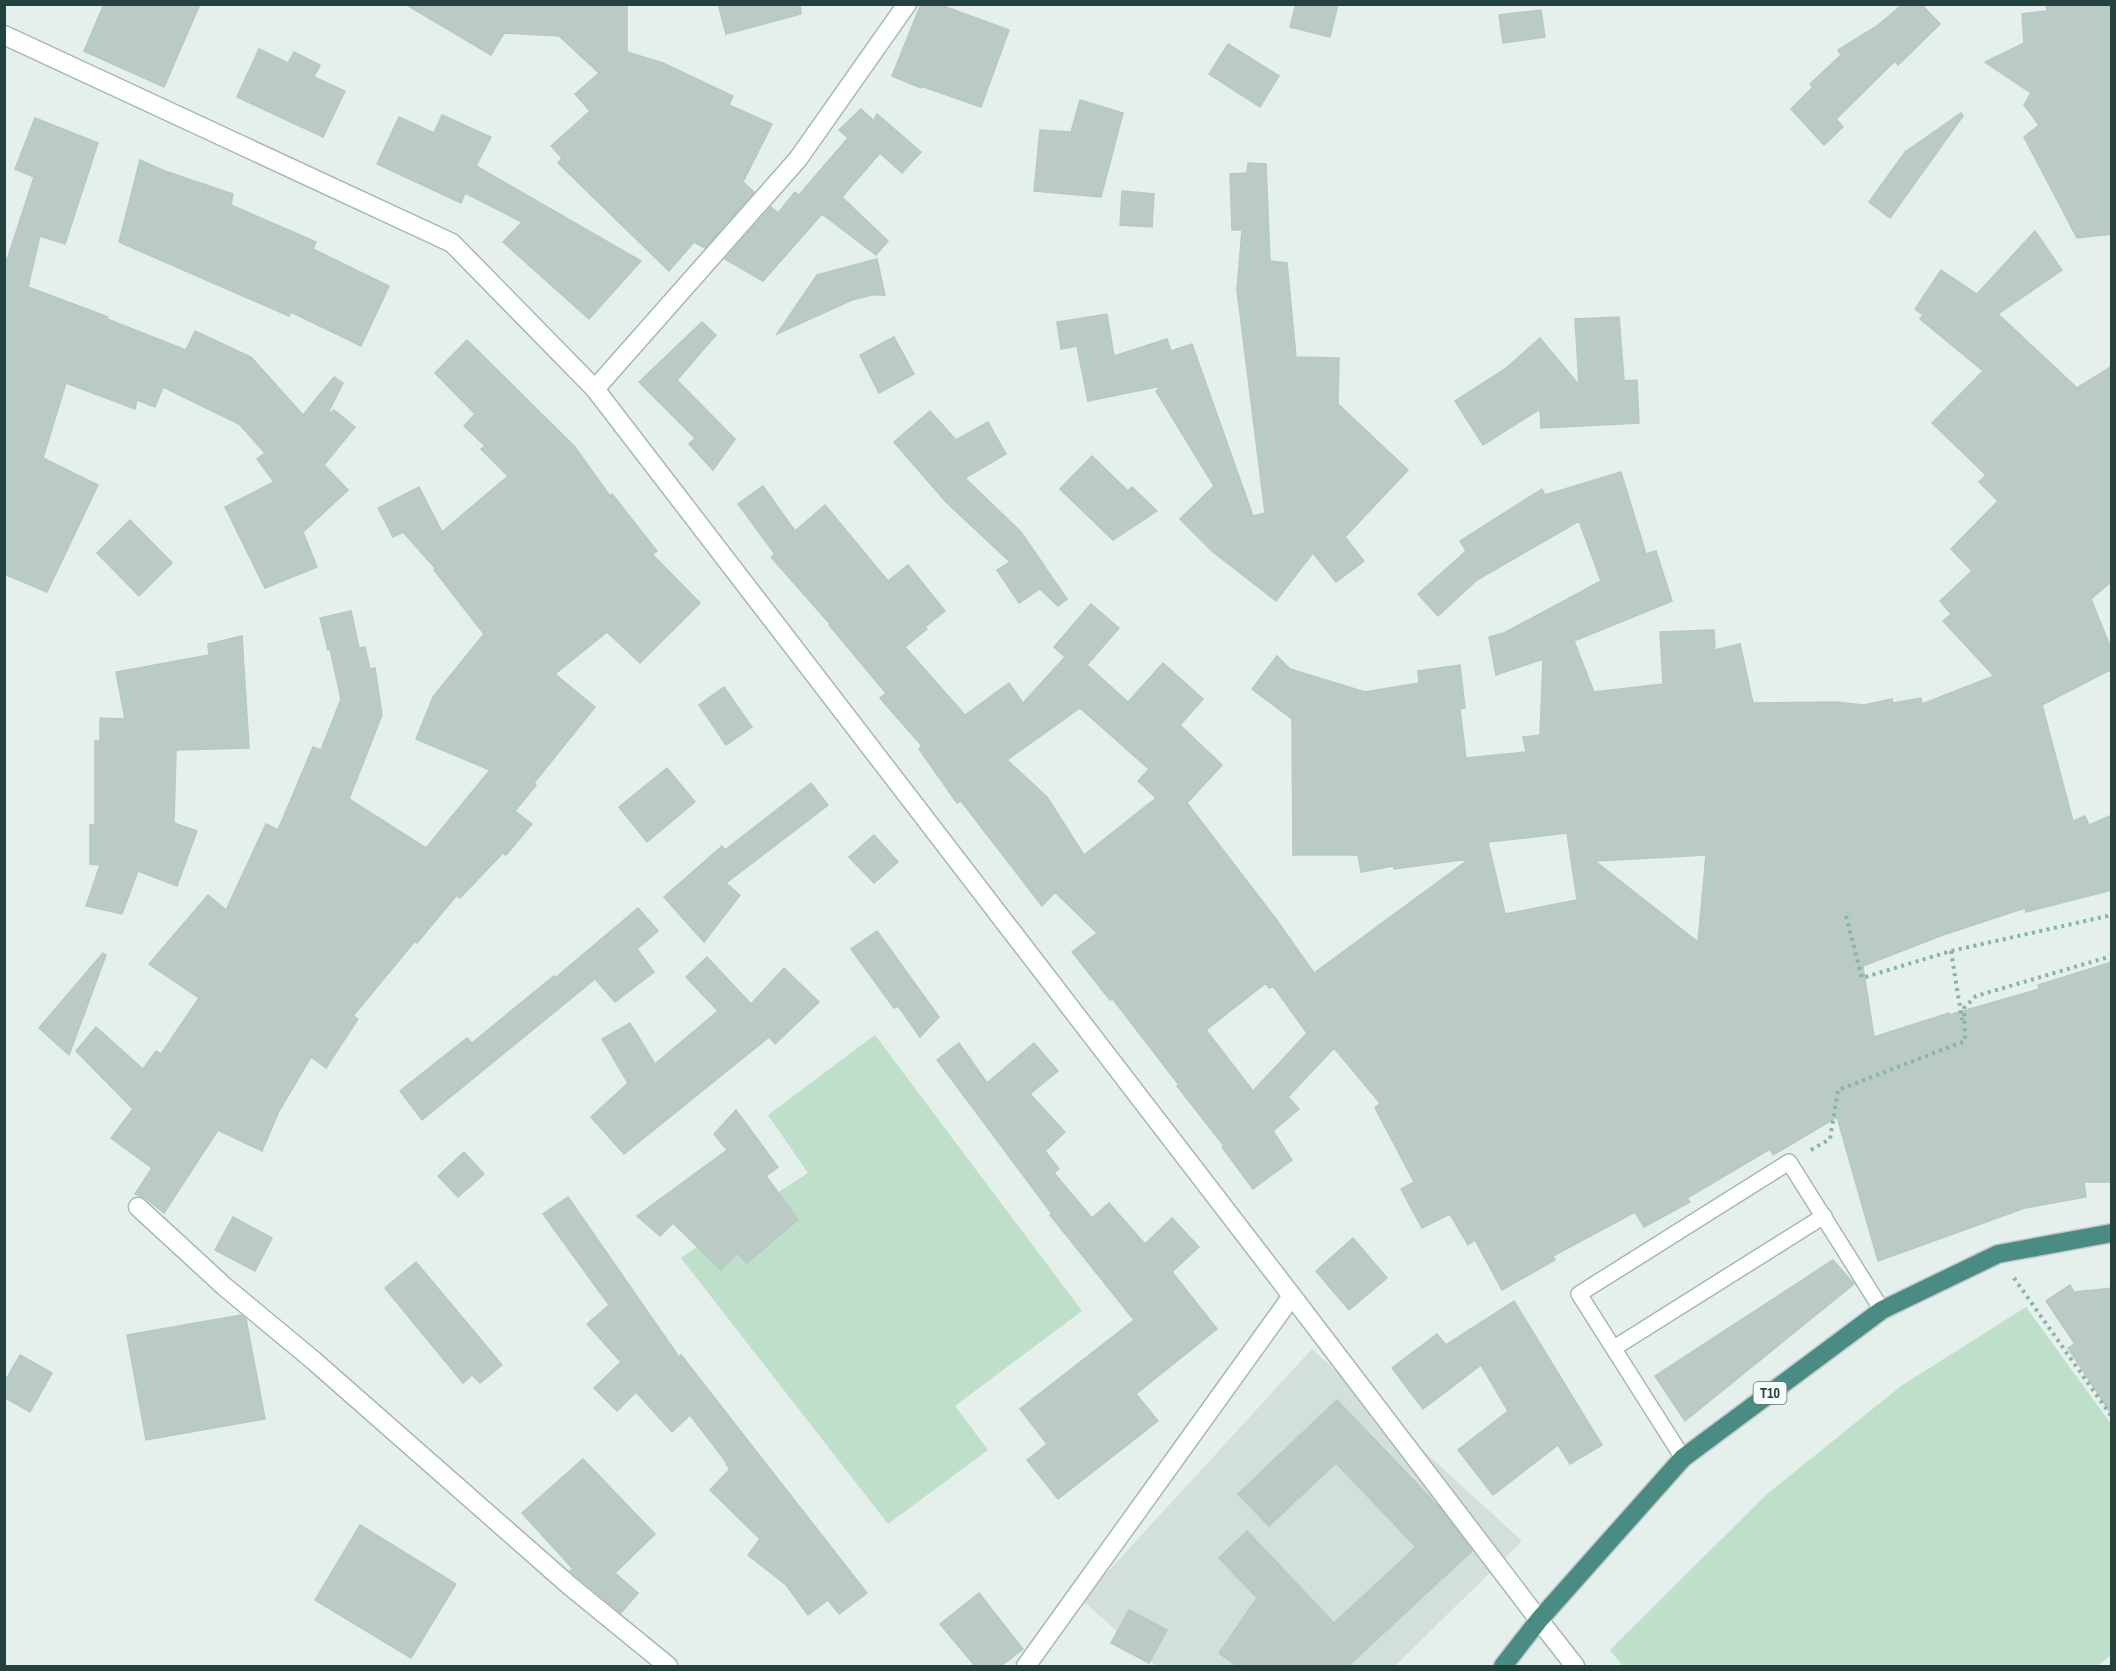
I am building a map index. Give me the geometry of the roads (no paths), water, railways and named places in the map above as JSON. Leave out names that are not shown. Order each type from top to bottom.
[{"type":"highway","name":"T10","points":[[1503,1666],[1539,1620],[1683,1458],[1882,1310],[1998,1254],[2112,1233]]},
{"type":"street","points":[[595,389],[798,159],[907,4]]},
{"type":"street","points":[[4,35],[452,243],[595,389],[1575,1666]]},
{"type":"street","points":[[138,1207],[225,1287],[314,1360],[570,1586],[668,1666]]},
{"type":"street","points":[[1026,1666],[1292,1296]]},
{"type":"lane","points":[[1683,1458],[1579,1294],[1789,1162],[1882,1310]]},
{"type":"lane","points":[[1614,1348],[1824,1216]]}]
